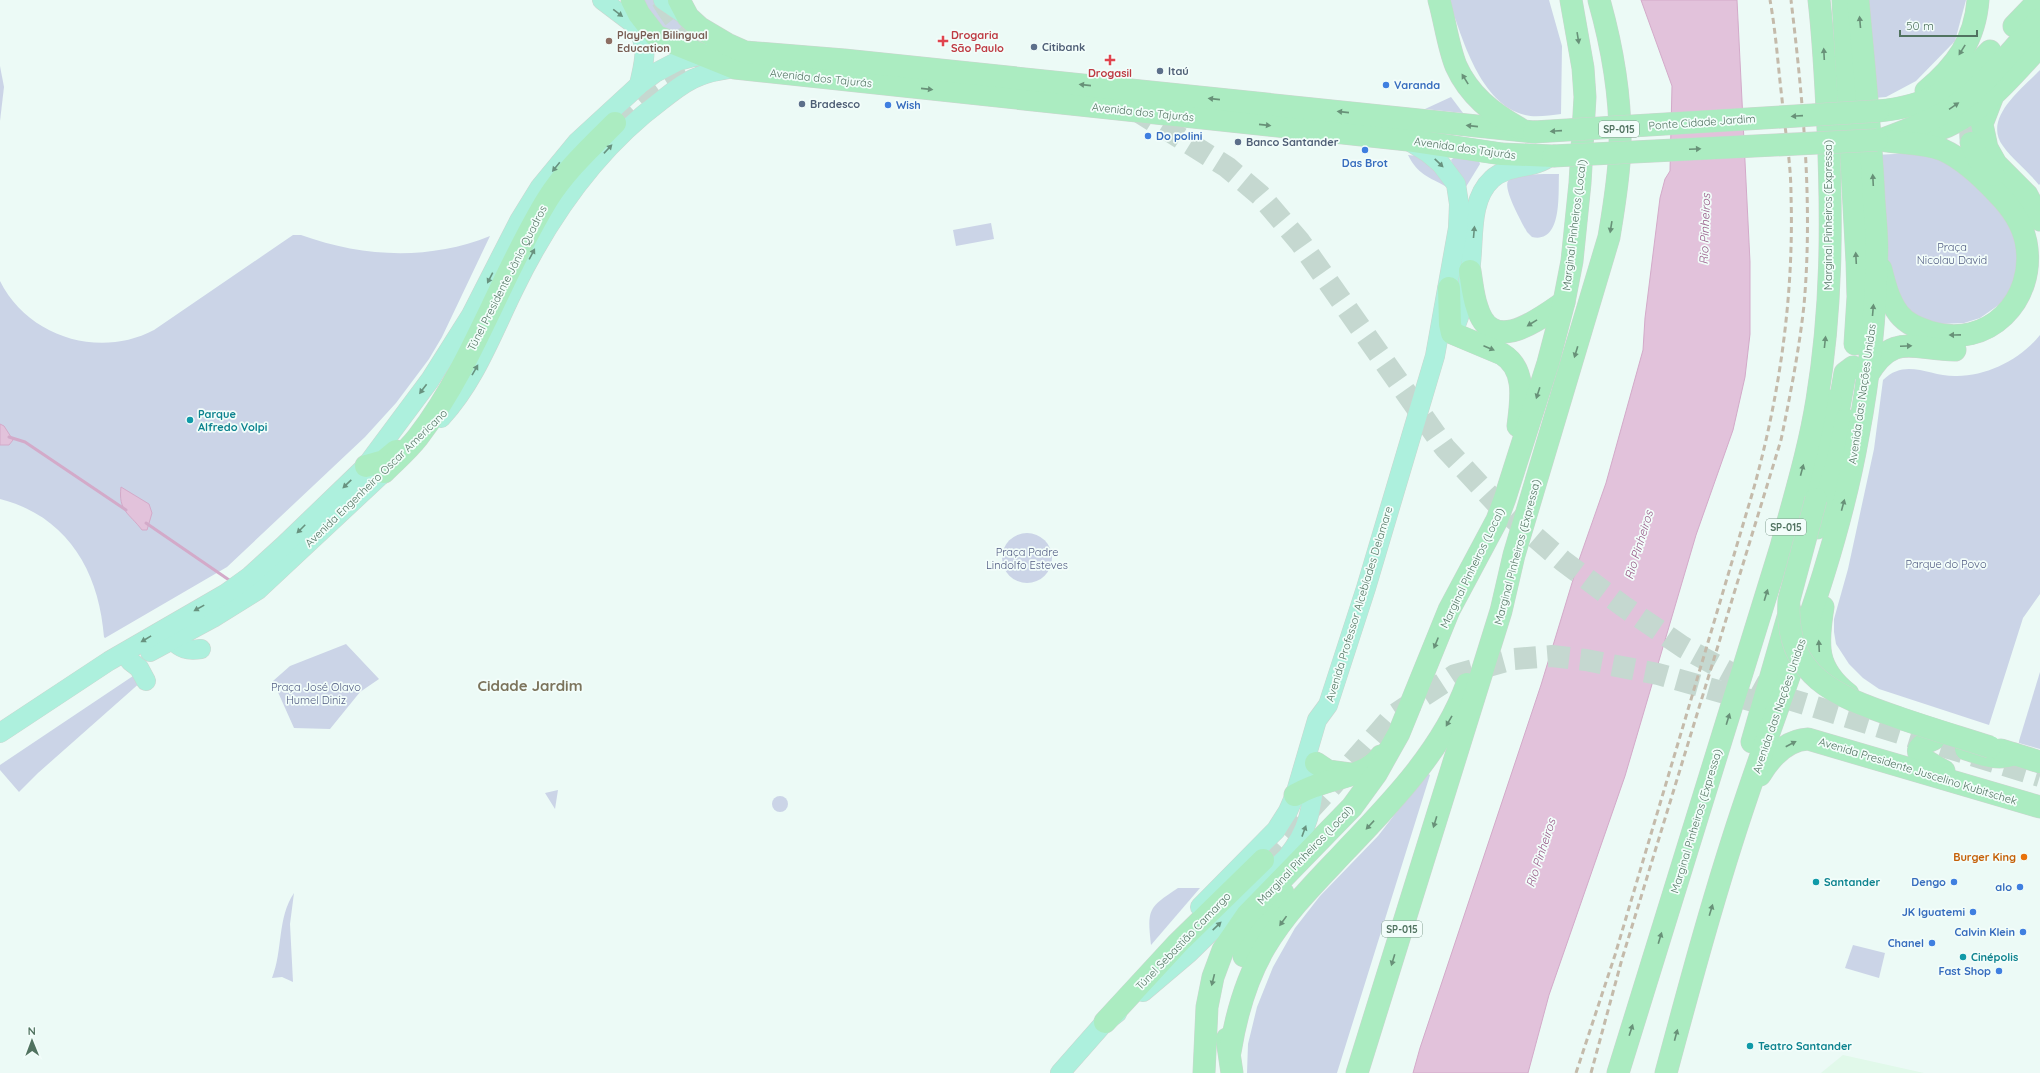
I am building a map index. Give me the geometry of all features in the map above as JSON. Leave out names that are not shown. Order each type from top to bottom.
[{"type":"highway","points":[[632,0],[639,14],[656,36],[706,53],[740,60]]},
{"type":"highway","points":[[1439,0],[1456,66],[1477,99],[1497,116],[1529,131]]},
{"type":"highway","name":"Marginal Pinheiros (Local)","points":[[1204,1073],[1207,1007],[1213,977],[1223,950],[1247,915],[1352,807],[1376,774],[1399,733],[1449,610],[1497,520],[1548,363],[1564,302],[1572,261],[1580,183],[1585,97],[1583,68],[1571,0]]},
{"type":"highway","name":"Marginal Pinheiros (Expressa)","points":[[1357,1073],[1501,611],[1514,555],[1596,287],[1609,237],[1617,189],[1620,147],[1618,106],[1609,46],[1599,0]]},
{"type":"highway","name":"Marginal Pinheiros (Expressa)","points":[[1619,1071],[1781,547],[1808,446],[1817,402],[1825,344],[1831,268],[1830,194],[1825,78],[1819,0]]},
{"type":"highway","name":"Avenida das Nações Unidas","points":[[1666,1073],[1724,865],[1794,664],[1834,543],[1849,486],[1859,434],[1860,372],[1858,297],[1843,0]]},
{"type":"highway","name":"Avenida das Nações Unidas","points":[[1724,865],[1734,804],[1785,626],[1837,463],[1845,426],[1860,372],[1877,246],[1871,150],[1858,0]]},
{"type":"highway","points":[[1899,109],[1927,91],[1945,73],[1960,53],[1972,34],[1977,17],[1978,0]]},
{"type":"highway","points":[[1973,68],[2039,0]]},
{"type":"highway","points":[[1973,68],[1991,57],[2040,7]]},
{"type":"highway","points":[[684,9],[740,60]]},
{"type":"highway","points":[[1879,140],[1929,120],[1956,104],[1975,88],[2040,19]]},
{"type":"highway","points":[[1552,156],[1879,140],[1905,137],[1940,129],[1972,114],[2040,32]]},
{"type":"highway","points":[[2040,46],[1988,95],[1982,124],[1986,148],[1996,164],[2027,195],[2040,220]]},
{"type":"highway","name":"Avenida dos Tajurás","points":[[740,60],[844,60],[1529,131]]},
{"type":"highway","name":"Avenida dos Tajurás","points":[[740,60],[1408,140],[1502,154],[1552,156]]},
{"type":"highway","name":"Ponte Cidade Jardim","points":[[1529,131],[1899,109],[1934,98],[1952,87],[1973,68]]},
{"type":"highway","name":"Túnel Presidente Jânio Quadros","points":[[375,469],[391,456],[441,404],[485,325],[525,238],[548,199],[590,148],[615,123]]},
{"type":"highway","points":[[1877,246],[1886,288],[1891,300],[1899,314],[1907,322],[1918,329],[1939,335],[1959,336],[1970,334],[1991,326],[2005,314],[2023,289],[2026,274],[2026,242],[2017,217],[2005,201],[1951,154],[1920,144],[1879,140]]},
{"type":"highway","points":[[1971,143],[1980,160],[2016,197],[2025,209],[2034,231],[2037,260],[2036,278],[2024,314]]},
{"type":"highway","points":[[1830,194],[1840,221],[1842,300],[1839,350],[1828,425],[1821,457],[1817,495],[1789,600],[1788,616],[1791,632],[1804,664],[1814,677],[1832,691],[1854,702],[2040,762]]},
{"type":"highway","points":[[1470,271],[1477,309],[1489,326],[1496,331],[1513,332],[1524,328],[1564,302]]},
{"type":"highway","points":[[1860,372],[1888,350],[1896,347],[1905,346],[1945,350],[1966,349],[1983,345],[1998,338],[2024,314],[2040,286]]},
{"type":"highway","points":[[1449,288],[1450,324],[1452,333],[1502,354],[1510,359],[1517,368],[1520,376],[1521,404],[1515,466]]},
{"type":"highway","name":"Avenida das Nações Unidas","points":[[1817,495],[1835,426],[1845,373],[1860,372]]},
{"type":"highway","points":[[1834,543],[1819,633],[1821,659],[1833,681],[1856,699],[1888,718],[1934,739],[1982,755],[2000,757],[2014,754]]},
{"type":"highway","points":[[1231,1062],[1240,1004],[1250,976],[1265,947],[1284,919],[1316,881],[1380,814],[1416,771],[1450,720],[1465,690],[1514,555]]},
{"type":"highway","points":[[1688,850],[1726,764],[1771,650],[1785,626]]},
{"type":"highway","points":[[1304,791],[1366,769],[1378,759],[1399,733]]},
{"type":"highway","name":"Avenida Presidente Juscelino Kubitschek","points":[[1748,794],[1762,772],[1779,752],[1794,742],[1808,739],[2040,807]]},
{"type":"highway","points":[[1934,739],[1920,747],[1919,752],[1921,758],[1973,787]]},
{"type":"highway","points":[[1316,764],[1328,771],[1355,774]]},
{"type":"highway","points":[[1231,1062],[1226,1035],[1226,1011],[1239,966],[1264,920],[1279,898],[1334,838],[1352,807]]},
{"type":"highway","name":"Túnel Sebastião Camargo","points":[[1105,1022],[1177,944],[1262,860]]},
{"type":"main road","points":[[602,0],[635,25],[656,36]]},
{"type":"main road","points":[[663,0],[684,9]]},
{"type":"main road","points":[[635,25],[644,41],[645,48],[639,85]]},
{"type":"main road","name":"Avenida Engenheiro Oscar Americano","points":[[0,747],[130,661],[213,618],[258,590],[375,469],[470,315],[519,221],[540,187],[577,142],[639,85],[664,68],[678,61],[706,53]]},
{"type":"main road","name":"Avenida Engenheiro Oscar Americano","points":[[0,733],[109,661],[179,619],[225,594],[250,576],[283,546],[375,469],[428,432],[463,390],[479,362],[514,289],[545,231],[577,184],[608,149],[644,113],[692,79],[740,60]]},
{"type":"main road","points":[[664,68],[673,70],[678,74],[680,81],[678,88]]},
{"type":"main road","name":"Avenida Professor Alcebíades Delamare","points":[[1105,1022],[1179,929],[1276,830],[1304,791],[1317,720],[1328,705],[1366,588],[1435,356],[1449,288],[1458,228],[1458,193],[1451,176],[1441,164],[1428,153],[1408,140]]},
{"type":"main road","points":[[1435,356],[1452,333],[1458,321],[1470,271],[1478,202],[1484,188],[1498,174],[1544,162],[1552,156]]},
{"type":"main road","points":[[179,619],[173,630],[171,639],[178,647],[185,650],[201,649]]},
{"type":"main road","points":[[130,661],[139,668],[146,681]]},
{"type":"main road","points":[[1060,1073],[1105,1022],[1189,953],[1287,857],[1304,833],[1304,791],[1316,764],[1328,723],[1328,705]]},
{"type":"shaded area","points":[[1843,1055],[1924,1073],[1821,1073]]},
{"type":"green space","points":[[637,0],[655,0],[684,27],[682,33],[676,38],[664,33]]},
{"type":"green space","points":[[1449,0],[1549,0],[1562,46],[1561,114],[1529,116],[1509,108],[1496,98],[1475,68]]},
{"type":"green space","points":[[1866,0],[1966,0],[1955,41],[1916,81],[1886,97],[1874,98]]},
{"type":"green space","points":[[0,66],[4,87],[0,121]]},
{"type":"green space","points":[[2040,70],[2039,185],[2003,146],[1998,135],[1998,125],[2001,114],[2007,104]]},
{"type":"green space","points":[[1451,97],[1463,113],[1425,109]]},
{"type":"green space","name":"Praça Nicolau David","points":[[1914,153],[1942,159],[1980,187],[2015,230],[2018,270],[2009,292],[2000,304],[1980,318],[1964,323],[1939,324],[1916,316],[1891,295],[1875,155]]},
{"type":"green space","points":[[1408,155],[1427,157],[1447,187],[1429,178],[1420,171]]},
{"type":"green space","points":[[1457,155],[1478,158],[1480,164],[1464,190],[1451,160]]},
{"type":"green space","points":[[1559,174],[1557,215],[1554,225],[1549,233],[1542,237],[1532,237],[1527,232],[1510,198],[1507,185],[1508,181],[1512,178],[1524,175]]},
{"type":"green space","points":[[991,223],[994,239],[956,246],[953,230]]},
{"type":"green space","name":"Parque Alfredo Volpi","points":[[293,235],[301,235],[348,248],[371,252],[395,253],[443,249],[467,244],[490,236],[442,337],[429,359],[396,403],[365,437],[227,567],[105,638],[95,590],[87,569],[75,550],[61,533],[44,518],[24,507],[0,499],[0,281],[12,300],[28,316],[47,329],[67,337],[88,342],[111,342],[133,339],[154,330]]},
{"type":"green space","name":"Parque do Povo","points":[[2040,335],[2040,594],[2023,618],[1989,725],[1879,689],[1863,678],[1849,664],[1836,644],[1834,619],[1848,569],[1874,449],[1883,380],[1892,373],[1909,369],[1947,376],[1980,373],[2014,359]]},
{"type":"green space","name":"Praça Padre Lindolfo Esteves","points":[[1022,533],[1032,533],[1045,540],[1052,553],[1052,563],[1045,576],[1032,583],[1022,583],[1013,579],[1006,572],[1002,563],[1002,553],[1006,544],[1013,537]]},
{"type":"green space","name":"Praça José Olavo Humel Diniz","points":[[346,644],[379,679],[360,692],[330,729],[294,728],[273,681],[290,666]]},
{"type":"green space","points":[[2040,672],[2040,749],[2019,743],[2019,741]]},
{"type":"green space","points":[[136,674],[142,681],[38,773],[19,792],[0,770],[0,765]]},
{"type":"green space","points":[[1427,773],[1430,775],[1337,1073],[1247,1073],[1248,1044],[1257,1007],[1273,967],[1295,928],[1320,896],[1378,836]]},
{"type":"green space","points":[[558,790],[555,809],[545,793]]},
{"type":"green space","points":[[780,796],[787,801],[788,804],[783,811],[780,812],[773,807],[772,804],[777,797]]},
{"type":"green space","points":[[1178,888],[1200,888],[1151,945],[1149,924],[1152,910],[1155,905]]},
{"type":"green space","points":[[294,893],[290,924],[293,982],[282,977],[272,978],[278,957],[282,924]]},
{"type":"green space","points":[[1853,945],[1885,953],[1879,978],[1845,968]]},
{"type":"water","name":"Rio Pinheiros","points":[[1641,0],[1737,0],[1750,262],[1750,334],[1745,377],[1733,430],[1696,535],[1625,776],[1549,995],[1528,1073],[1413,1073],[1541,685],[1579,560],[1606,483],[1643,350],[1645,318],[1660,198],[1665,179],[1670,171],[1672,86]]},
{"type":"water","points":[[0,424],[4,426],[13,440],[9,445],[0,445]]},
{"type":"water","points":[[121,487],[149,504],[152,513],[147,530],[142,530],[123,507],[121,501]]},
{"type":"waterway","points":[[9,437],[25,442],[126,510]]},
{"type":"waterway","points":[[146,523],[232,582]]},
{"type":"tunnel","points":[[662,0],[673,17],[692,38],[715,57]]},
{"type":"tunnel","points":[[615,123],[648,93],[672,77],[698,64],[713,59]]},
{"type":"tunnel","points":[[1971,143],[1971,120],[1974,109],[1980,98]]},
{"type":"tunnel","points":[[1134,109],[1227,167],[1260,195],[1300,242],[1445,448],[1500,507],[1563,561],[1623,606],[1683,647],[1763,691],[2040,776]]},
{"type":"tunnel","points":[[1263,860],[1330,788],[1394,715],[1455,675],[1514,659],[1552,656],[1586,660],[1658,674],[1753,701]]},
{"type":"railway","points":[[1576,1073],[1615,955],[1753,491],[1763,455],[1778,381],[1790,270],[1791,183],[1770,0]]},
{"type":"railway","points":[[1591,1073],[1622,959],[1781,440],[1791,390],[1800,339],[1807,267],[1807,191],[1803,114],[1791,0]]},
{"type":"place","name":"PlayPen Bilingual Education","points":[[609,41]]},
{"type":"place","name":"Drogaria São Paulo","points":[[943,41]]},
{"type":"place","name":"Citibank","points":[[1034,47]]},
{"type":"place","name":"Drogasil","points":[[1110,60]]},
{"type":"place","name":"Itaú","points":[[1160,71]]},
{"type":"place","name":"Varanda","points":[[1386,85]]},
{"type":"place","name":"Bradesco","points":[[802,104]]},
{"type":"place","name":"Wish","points":[[888,105]]},
{"type":"place","name":"Do polini","points":[[1148,136]]},
{"type":"place","name":"Banco Santander","points":[[1238,142]]},
{"type":"place","name":"Das Brot","points":[[1365,150]]},
{"type":"place","name":"Parque Alfredo Volpi","points":[[190,420]]},
{"type":"place","name":"Burger King","points":[[2024,857]]},
{"type":"place","name":"Santander","points":[[1816,882]]},
{"type":"place","name":"Dengo","points":[[1954,882]]},
{"type":"place","name":"alo","points":[[2020,887]]},
{"type":"place","name":"JK Iguatemi","points":[[1973,912]]},
{"type":"place","name":"Calvin Klein","points":[[2023,932]]},
{"type":"place","name":"Chanel","points":[[1932,943]]},
{"type":"place","name":"Cinépolis","points":[[1963,957]]},
{"type":"place","name":"Fast Shop","points":[[1999,971]]},
{"type":"place","name":"Teatro Santander","points":[[1750,1046]]},
{"type":"district","name":"Cidade Jardim","points":[[530,686]]}]
